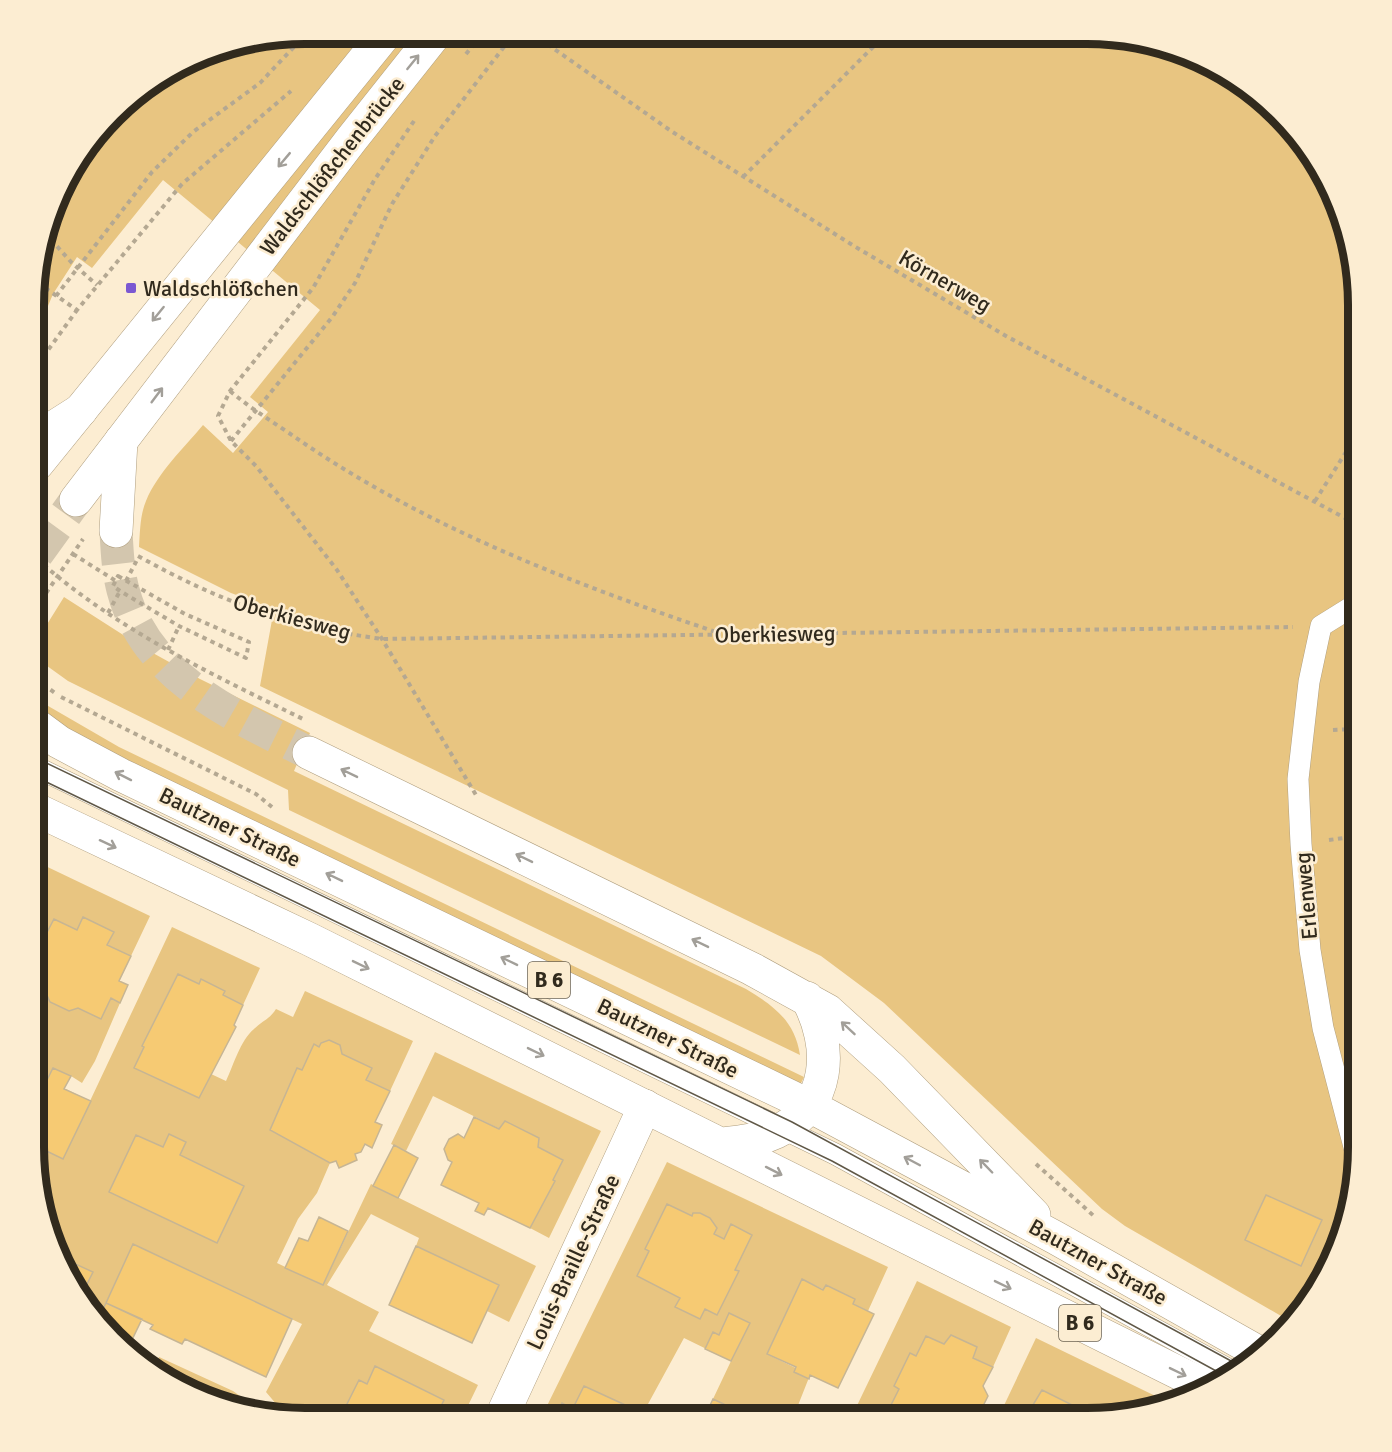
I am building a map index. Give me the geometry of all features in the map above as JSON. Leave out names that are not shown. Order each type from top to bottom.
[{"type":"main road","name":"Waldschlößchenbrücke","points":[[44,455],[378,44]]},
{"type":"main road","name":"Waldschlößchenbrücke","points":[[76,500],[427,44]]},
{"type":"main road","points":[[44,434],[81,410]]},
{"type":"main road","points":[[116,531],[121,441]]},
{"type":"main road","name":"Bautzner Straße","points":[[44,731],[59,742],[121,775],[808,1105],[1056,1238],[1253,1349]]},
{"type":"main road","points":[[309,753],[807,998],[841,1021],[892,1069],[1056,1238]]},
{"type":"main road","name":"B 6","points":[[44,813],[309,939],[1200,1383]]},
{"type":"main road","points":[[722,1144],[752,1140],[783,1129],[808,1105],[823,1075],[825,1056],[823,1034],[807,998]]},
{"type":"main road","name":"Louis-Braille-Straße","points":[[506,1408],[645,1106]]},
{"type":"lane","points":[[1321,626],[1348,609]]},
{"type":"lane","name":"Erlenweg","points":[[1321,626],[1309,682],[1298,779],[1301,844],[1311,950],[1323,1028],[1348,1124]]},
{"type":"lane","points":[[44,771],[836,1154],[1227,1369]]},
{"type":"path","points":[[56,296],[152,172],[193,132],[260,83],[297,44]]},
{"type":"path","points":[[462,60],[474,44]]},
{"type":"path","points":[[231,441],[333,316],[356,283],[392,204],[429,146],[506,44]]},
{"type":"path","name":"Körnerweg","points":[[547,44],[670,131],[854,246],[1006,336],[1348,519]]},
{"type":"path","points":[[743,177],[876,44]]},
{"type":"path","points":[[44,356],[77,310],[182,184],[293,89]]},
{"type":"path","points":[[419,113],[375,179],[313,288],[230,391],[218,416],[231,441],[256,466],[337,570],[382,639],[481,803]]},
{"type":"path","points":[[51,240],[98,285]]},
{"type":"path","points":[[44,287],[77,310]]},
{"type":"path","points":[[230,391],[255,412],[336,466],[418,512],[525,562],[604,594],[723,634]]},
{"type":"path","points":[[1315,501],[1348,451]]},
{"type":"path","points":[[44,597],[84,536]]},
{"type":"path","points":[[73,554],[116,581]]},
{"type":"path","points":[[126,581],[135,563]]},
{"type":"path","points":[[44,566],[57,578],[108,613],[182,658]]},
{"type":"path","points":[[118,576],[126,581],[185,614],[249,642],[246,658],[179,626],[113,586],[118,576]]},
{"type":"path","name":"Oberkiesweg","points":[[193,586],[276,618],[325,631],[382,639],[1321,626]]},
{"type":"path","points":[[108,613],[120,591]]},
{"type":"path","points":[[168,650],[179,626]]},
{"type":"path","points":[[1028,1156],[1102,1224]]},
{"type":"shaded area","points":[[287,44],[1105,44],[1155,52],[1187,63],[1233,87],[1260,108],[1284,132],[1305,159],[1322,189],[1340,237],[1348,287],[1348,1165],[1340,1215],[1329,1247],[1305,1293],[1285,1318],[1125,1226],[1102,1209],[884,1003],[821,956],[260,686],[274,609],[231,593],[139,547],[141,524],[144,506],[151,490],[164,470],[203,425],[233,453],[268,412],[250,397],[320,310],[163,180],[92,268],[77,257],[53,294],[44,316],[46,270],[57,221],[78,174],[108,132],[132,108],[159,87],[189,70],[237,52],[270,46]]},
{"type":"shaded area","points":[[64,597],[142,647],[200,679],[310,733],[294,771],[746,989],[782,1016],[793,1033],[800,1055],[289,810],[288,790],[68,681],[44,664],[44,629]]},
{"type":"shaded area","points":[[44,704],[119,747],[804,1077],[799,1087],[89,743],[44,712]]},
{"type":"shaded area","points":[[44,865],[150,916],[111,998],[120,1003],[95,1061],[82,1083],[71,1076],[64,1088],[90,1101],[172,927],[260,968],[243,1005],[178,975],[135,1068],[199,1098],[211,1074],[226,1081],[249,1034],[276,1009],[293,1017],[305,991],[413,1041],[390,1091],[330,1163],[317,1193],[298,1219],[277,1263],[323,1285],[371,1184],[536,1266],[509,1322],[487,1311],[499,1285],[416,1246],[419,1238],[371,1214],[327,1285],[379,1312],[369,1331],[478,1385],[467,1408],[287,1408],[279,1407],[266,1392],[302,1324],[133,1245],[101,1312],[78,1278],[63,1247],[52,1215],[46,1182],[44,1165]]},
{"type":"shaded area","points":[[435,1052],[601,1131],[549,1238],[530,1228],[563,1160],[433,1096],[406,1151],[391,1144]]},
{"type":"shaded area","points":[[667,1162],[888,1267],[868,1311],[802,1279],[767,1354],[810,1375],[797,1408],[732,1408],[713,1399],[731,1361],[684,1338],[646,1408],[628,1408],[584,1386],[573,1408],[546,1408]]},
{"type":"shaded area","points":[[917,1281],[1011,1327],[993,1367],[926,1336],[890,1408],[856,1408]]},
{"type":"shaded area","points":[[1036,1338],[1160,1398],[1105,1408],[1003,1408]]},
{"type":"shaded area","points":[[159,1357],[233,1391],[249,1402],[205,1389],[156,1363]]},
{"type":"building","points":[[83,917],[114,932],[107,945],[131,956],[119,981],[128,985],[120,1003],[111,998],[101,1019],[78,1008],[69,1011],[50,1002],[44,992],[44,938],[54,919],[77,930]]},
{"type":"building","points":[[178,974],[199,984],[201,979],[225,991],[223,995],[243,1005],[234,1025],[236,1027],[199,1098],[134,1068],[144,1047],[142,1046]]},
{"type":"building","points":[[329,1040],[340,1045],[342,1054],[372,1068],[366,1080],[390,1091],[375,1122],[382,1125],[372,1148],[365,1144],[361,1152],[355,1154],[357,1160],[339,1168],[336,1161],[330,1163],[270,1130],[297,1068],[302,1070],[314,1044],[319,1047],[321,1043]]},
{"type":"building","points":[[53,1068],[71,1076],[64,1089],[91,1101],[63,1159],[44,1150],[44,1079],[47,1080]]},
{"type":"building","points":[[474,1117],[499,1129],[505,1121],[539,1138],[538,1147],[563,1160],[553,1180],[555,1181],[530,1228],[488,1208],[484,1215],[475,1211],[479,1203],[441,1185],[452,1162],[448,1160],[444,1149],[449,1139],[458,1134],[464,1138]]},
{"type":"building","points":[[169,1134],[186,1142],[180,1155],[244,1186],[217,1243],[109,1192],[136,1135],[163,1147]]},
{"type":"building","points":[[394,1145],[418,1158],[398,1198],[373,1186]]},
{"type":"building","points":[[1266,1195],[1322,1220],[1301,1266],[1245,1240]]},
{"type":"building","points":[[667,1204],[692,1216],[693,1213],[700,1213],[710,1218],[717,1228],[714,1234],[724,1239],[731,1224],[752,1235],[735,1270],[739,1271],[717,1315],[705,1309],[700,1319],[675,1307],[680,1298],[637,1276],[649,1251],[645,1249]]},
{"type":"building","points":[[319,1217],[348,1231],[323,1285],[285,1268],[299,1238],[308,1241]]},
{"type":"building","points":[[133,1244],[292,1319],[266,1377],[185,1339],[182,1344],[150,1329],[153,1325],[106,1303]]},
{"type":"building","points":[[416,1246],[499,1285],[472,1343],[389,1305]]},
{"type":"building","points":[[69,1261],[93,1272],[85,1289]]},
{"type":"building","points":[[802,1279],[823,1290],[826,1285],[855,1299],[853,1304],[874,1314],[838,1388],[810,1375],[809,1379],[794,1372],[796,1367],[767,1354]]},
{"type":"building","points":[[106,1303],[142,1319],[131,1343],[108,1320],[102,1312]]},
{"type":"building","points":[[729,1313],[750,1323],[731,1361],[705,1349],[713,1332],[719,1335]]},
{"type":"building","points":[[951,1335],[977,1347],[973,1358],[993,1367],[983,1386],[988,1396],[982,1408],[890,1408],[899,1389],[894,1386],[910,1353],[916,1356],[926,1336],[944,1344]]},
{"type":"building","points":[[375,1366],[444,1400],[440,1408],[345,1408],[359,1380],[367,1384]]},
{"type":"building","points":[[584,1386],[632,1408],[571,1408]]},
{"type":"building","points":[[1042,1390],[1078,1408],[1031,1408]]},
{"type":"building","points":[[713,1399],[732,1408],[709,1408]]},
{"type":"building","points":[[562,1403],[571,1408],[559,1408]]},
{"type":"tunnel","points":[[44,544],[76,500]]},
{"type":"tunnel","points":[[116,531],[123,590],[135,621],[151,648],[172,671],[224,709],[309,753]]},
{"type":"tram line","points":[[44,762],[792,1122],[1235,1363]]},
{"type":"tram line","points":[[44,781],[832,1161],[1220,1373]]},
{"type":"place","name":"Waldschlößchen","points":[[131,288]]}]
